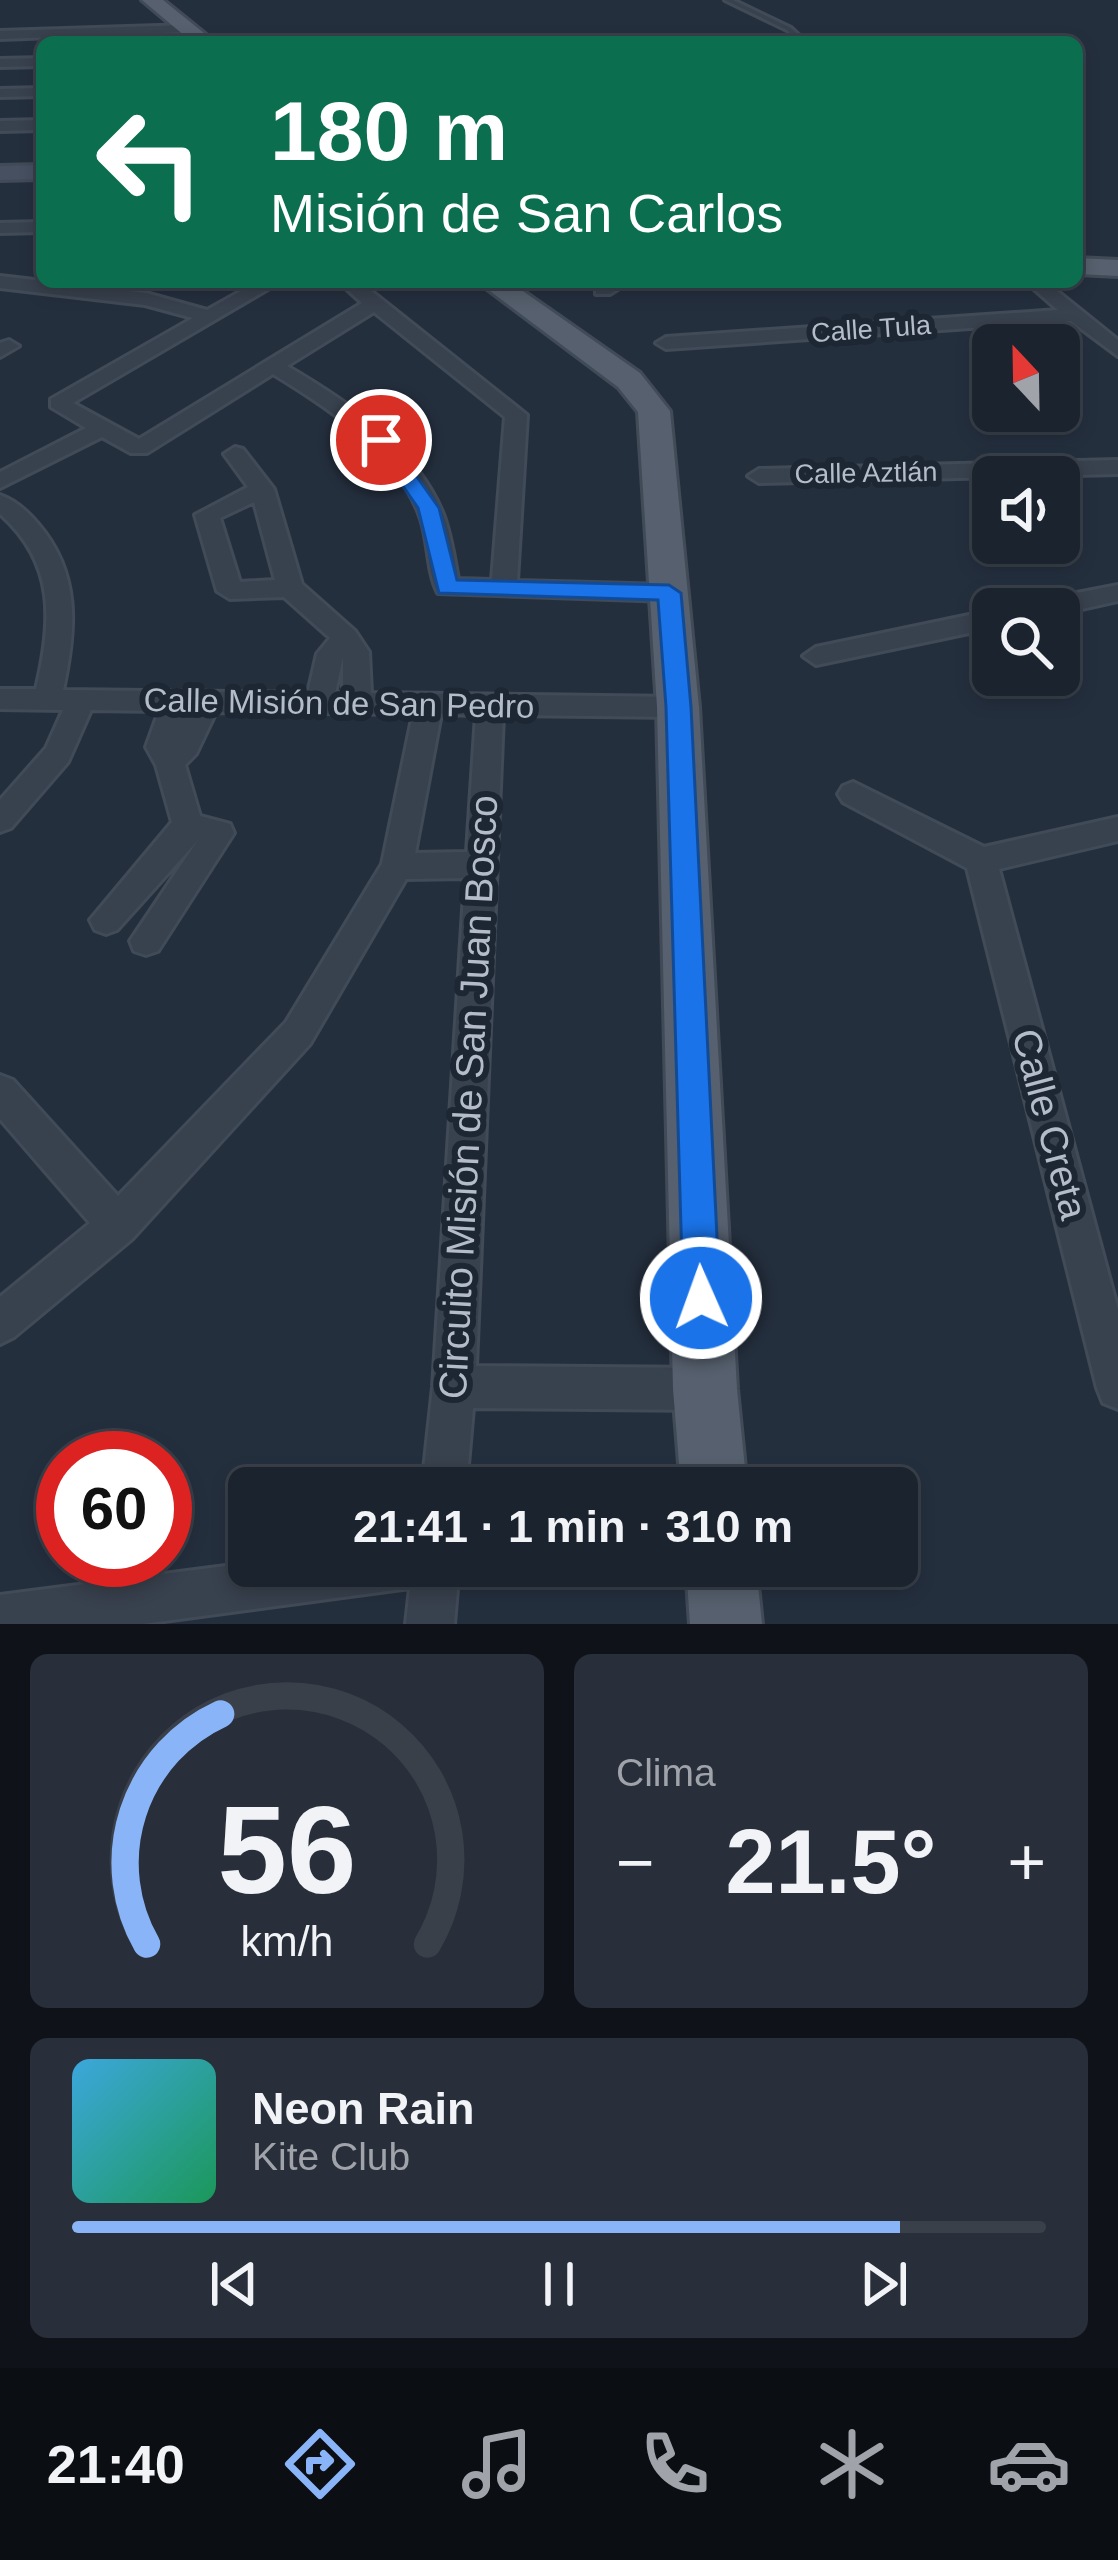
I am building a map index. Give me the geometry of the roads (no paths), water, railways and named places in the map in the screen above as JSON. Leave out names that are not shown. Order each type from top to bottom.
[{"type":"main road","points":[[151,0],[197,36]]},
{"type":"main road","points":[[0,173],[36,172]]},
{"type":"main road","points":[[0,184],[36,183]]},
{"type":"main road","points":[[1083,266],[1118,268]]},
{"type":"main road","points":[[488,288],[618,382],[644,414],[668,707],[692,1389],[687,1467]]},
{"type":"main road","points":[[500,288],[628,380],[654,411],[659,593]]},
{"type":"main road","points":[[692,1389],[709,1467]]},
{"type":"main road","points":[[692,1587],[694,1624]]},
{"type":"main road","points":[[723,1587],[726,1624]]},
{"type":"street","points":[[36,62],[0,63],[11,30],[186,28]]},
{"type":"street","points":[[0,93],[36,92]]},
{"type":"street","points":[[0,126],[36,124]]},
{"type":"street","points":[[0,228],[36,227]]},
{"type":"street","points":[[0,282],[36,286]]},
{"type":"street","points":[[55,288],[146,298],[207,316]]},
{"type":"street","points":[[260,288],[58,403],[139,448],[375,303]]},
{"type":"street","points":[[357,288],[516,415],[504,590]]},
{"type":"street","points":[[1042,288],[1118,350]]},
{"type":"street","name":"Calle Tula","points":[[666,343],[1076,315]]},
{"type":"street","points":[[275,367],[320,392],[381,440],[429,508],[447,587],[659,593]]},
{"type":"street","points":[[0,481],[102,428]]},
{"type":"street","points":[[235,454],[262,489],[290,589],[346,637],[356,652],[357,705]]},
{"type":"street","name":"Calle Aztlán","points":[[759,476],[1118,466]]},
{"type":"street","points":[[262,489],[207,515],[230,590],[290,589]]},
{"type":"street","points":[[0,502],[32,525],[57,573],[62,636],[47,700]]},
{"type":"street","points":[[1080,601],[1118,593]]},
{"type":"street","points":[[815,656],[972,623]]},
{"type":"street","points":[[319,704],[330,654],[346,637]]},
{"type":"street","name":"Calle Misión de San Pedro","points":[[0,700],[668,707]]},
{"type":"street","points":[[0,820],[58,754],[81,701]]},
{"type":"street","points":[[176,702],[160,747],[170,763],[188,825]]},
{"type":"street","points":[[170,763],[186,746],[206,702]]},
{"type":"street","points":[[0,1323],[118,1225],[298,1033],[397,866],[429,705]]},
{"type":"street","name":"Circuito Misión de San Juan Bosco","points":[[445,1467],[454,1387],[490,705]]},
{"type":"street","points":[[853,794],[981,860],[1118,829]]},
{"type":"street","points":[[188,825],[219,833],[152,935],[109,915],[188,825]]},
{"type":"street","name":"Calle Creta","points":[[981,860],[1118,1388]]},
{"type":"street","points":[[397,866],[482,866]]},
{"type":"street","points":[[0,1092],[118,1225]]},
{"type":"street","points":[[454,1387],[692,1389]]},
{"type":"street","points":[[0,1619],[246,1587]]},
{"type":"street","points":[[430,1624],[434,1587]]},
{"type":"lane","points":[[728,0],[797,36]]}]
